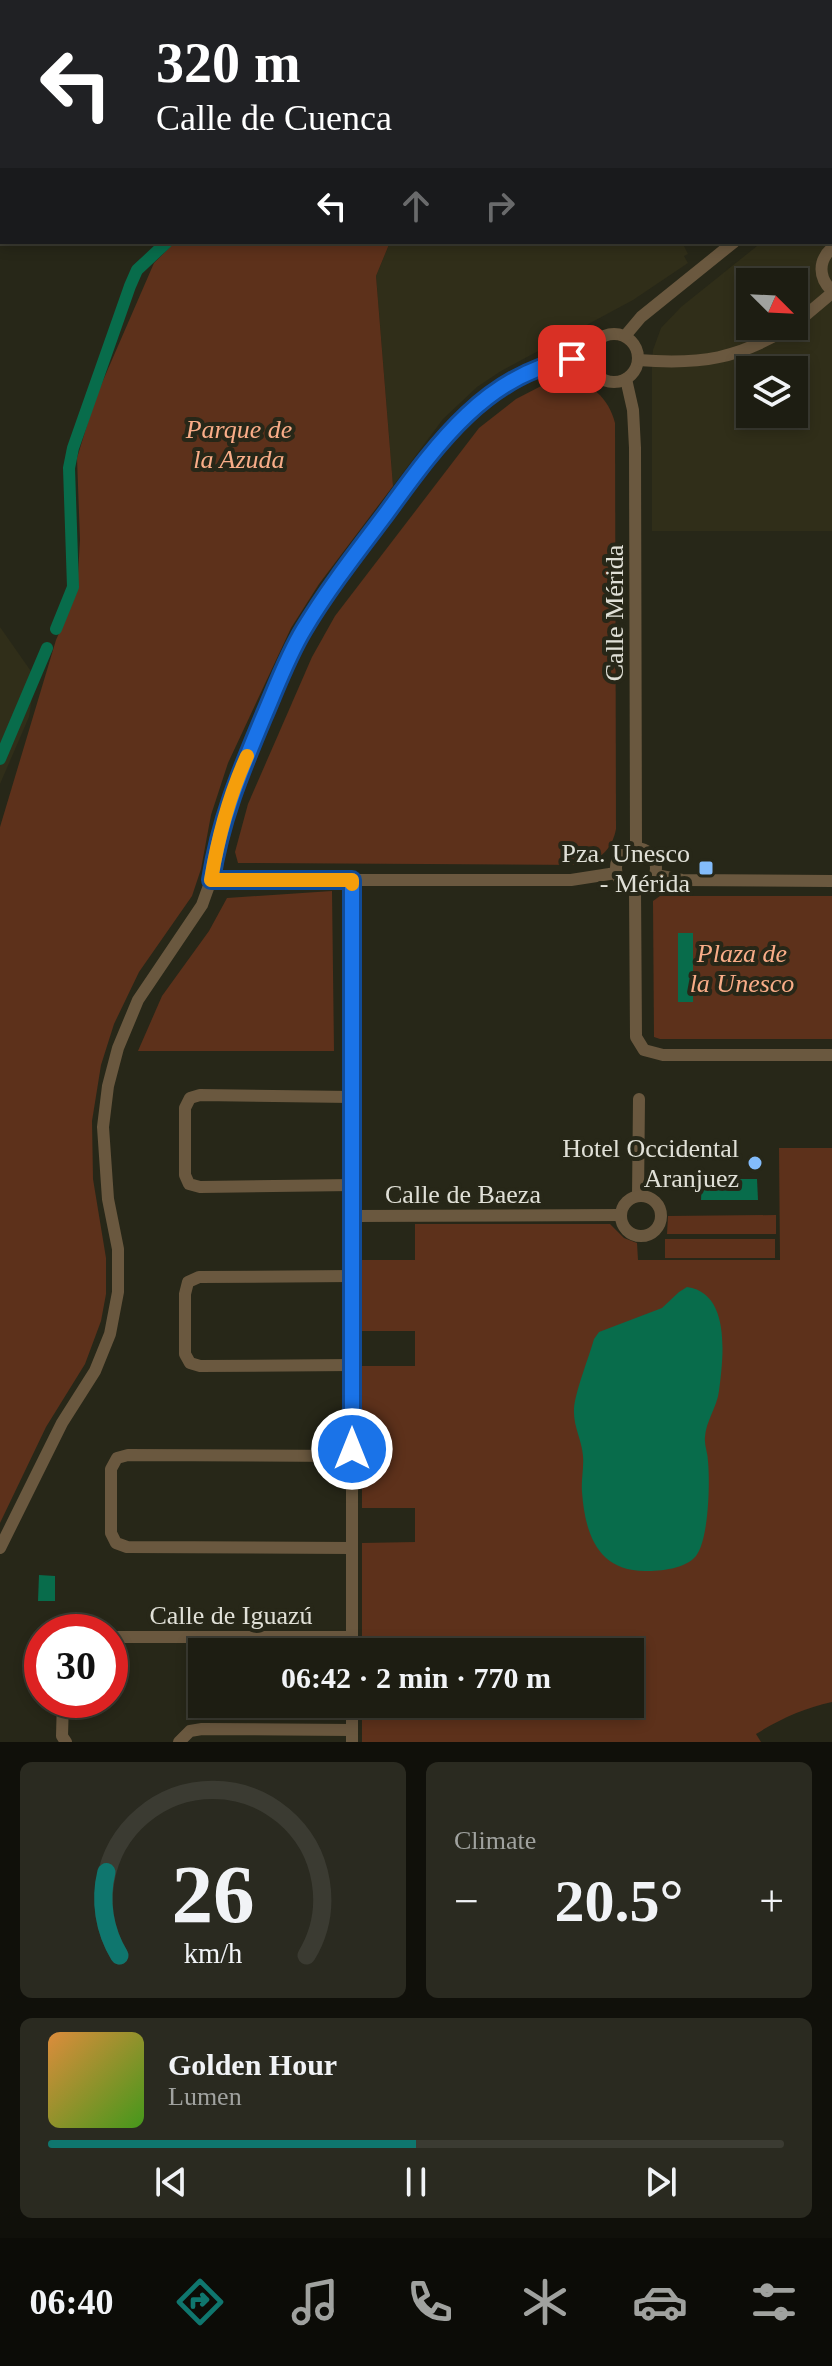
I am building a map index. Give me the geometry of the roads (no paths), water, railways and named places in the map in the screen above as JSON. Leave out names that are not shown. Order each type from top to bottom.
[{"type":"street","points":[[625,336],[641,317],[732,244]]},
{"type":"street","points":[[808,312],[832,292],[821,273],[825,256],[832,248]]},
{"type":"street","points":[[604,336],[625,336],[635,346],[637,368],[619,382],[605,381],[593,371],[590,357],[594,344],[604,336]]},
{"type":"street","points":[[638,360],[685,363],[734,355],[769,340]]},
{"type":"street","points":[[0,1548],[62,1423],[95,1371],[110,1334],[118,1292],[118,1249],[104,1165],[103,1127],[108,1086],[118,1048],[138,1000],[202,905],[232,790],[302,632],[327,593],[435,450],[477,404],[501,386],[551,362],[590,357]]},
{"type":"street","name":"Calle Mérida","points":[[626,379],[633,410],[635,448],[636,847]]},
{"type":"street","points":[[636,847],[652,856],[656,862],[656,875],[648,885],[635,889],[623,883],[616,873],[618,858],[636,847]]},
{"type":"street","points":[[211,880],[571,880],[616,873]]},
{"type":"street","points":[[656,875],[682,880],[832,881]]},
{"type":"street","points":[[352,880],[352,1637]]},
{"type":"street","points":[[635,889],[636,1037],[644,1050],[663,1055],[832,1055]]},
{"type":"street","points":[[352,1097],[200,1095],[190,1098],[185,1108],[185,1175],[189,1184],[200,1187],[353,1185]]},
{"type":"street","points":[[638,1196],[639,1099]]},
{"type":"street","points":[[638,1196],[654,1200],[661,1216],[654,1231],[642,1236],[626,1230],[621,1215],[625,1203],[638,1196]]},
{"type":"street","name":"Calle de Baeza","points":[[353,1216],[621,1215]]},
{"type":"street","points":[[352,1365],[200,1366],[190,1363],[185,1354],[185,1294],[188,1282],[199,1277],[353,1276]]},
{"type":"street","points":[[352,1456],[128,1455],[117,1458],[111,1469],[111,1533],[116,1543],[127,1547],[352,1548]]},
{"type":"street","name":"Calle de Iguazú","points":[[128,1637],[352,1637]]},
{"type":"street","points":[[62,1718],[62,1736],[66,1742]]},
{"type":"street","points":[[179,1742],[190,1731],[202,1729],[352,1736]]},
{"type":"waterway","points":[[56,629],[73,587],[69,468],[73,448],[137,270],[165,244]]},
{"type":"waterway","points":[[0,759],[47,648]]},
{"type":"place","name":"Pza. Unesco - Mérida","points":[[706,868]]},
{"type":"place","name":"Hotel Occidental Aranjuez","points":[[755,1163]]},
{"type":"park label","name":"Parque de la Azuda","points":[[239,444]]},
{"type":"park label","name":"Plaza de la Unesco","points":[[742,968]]}]
